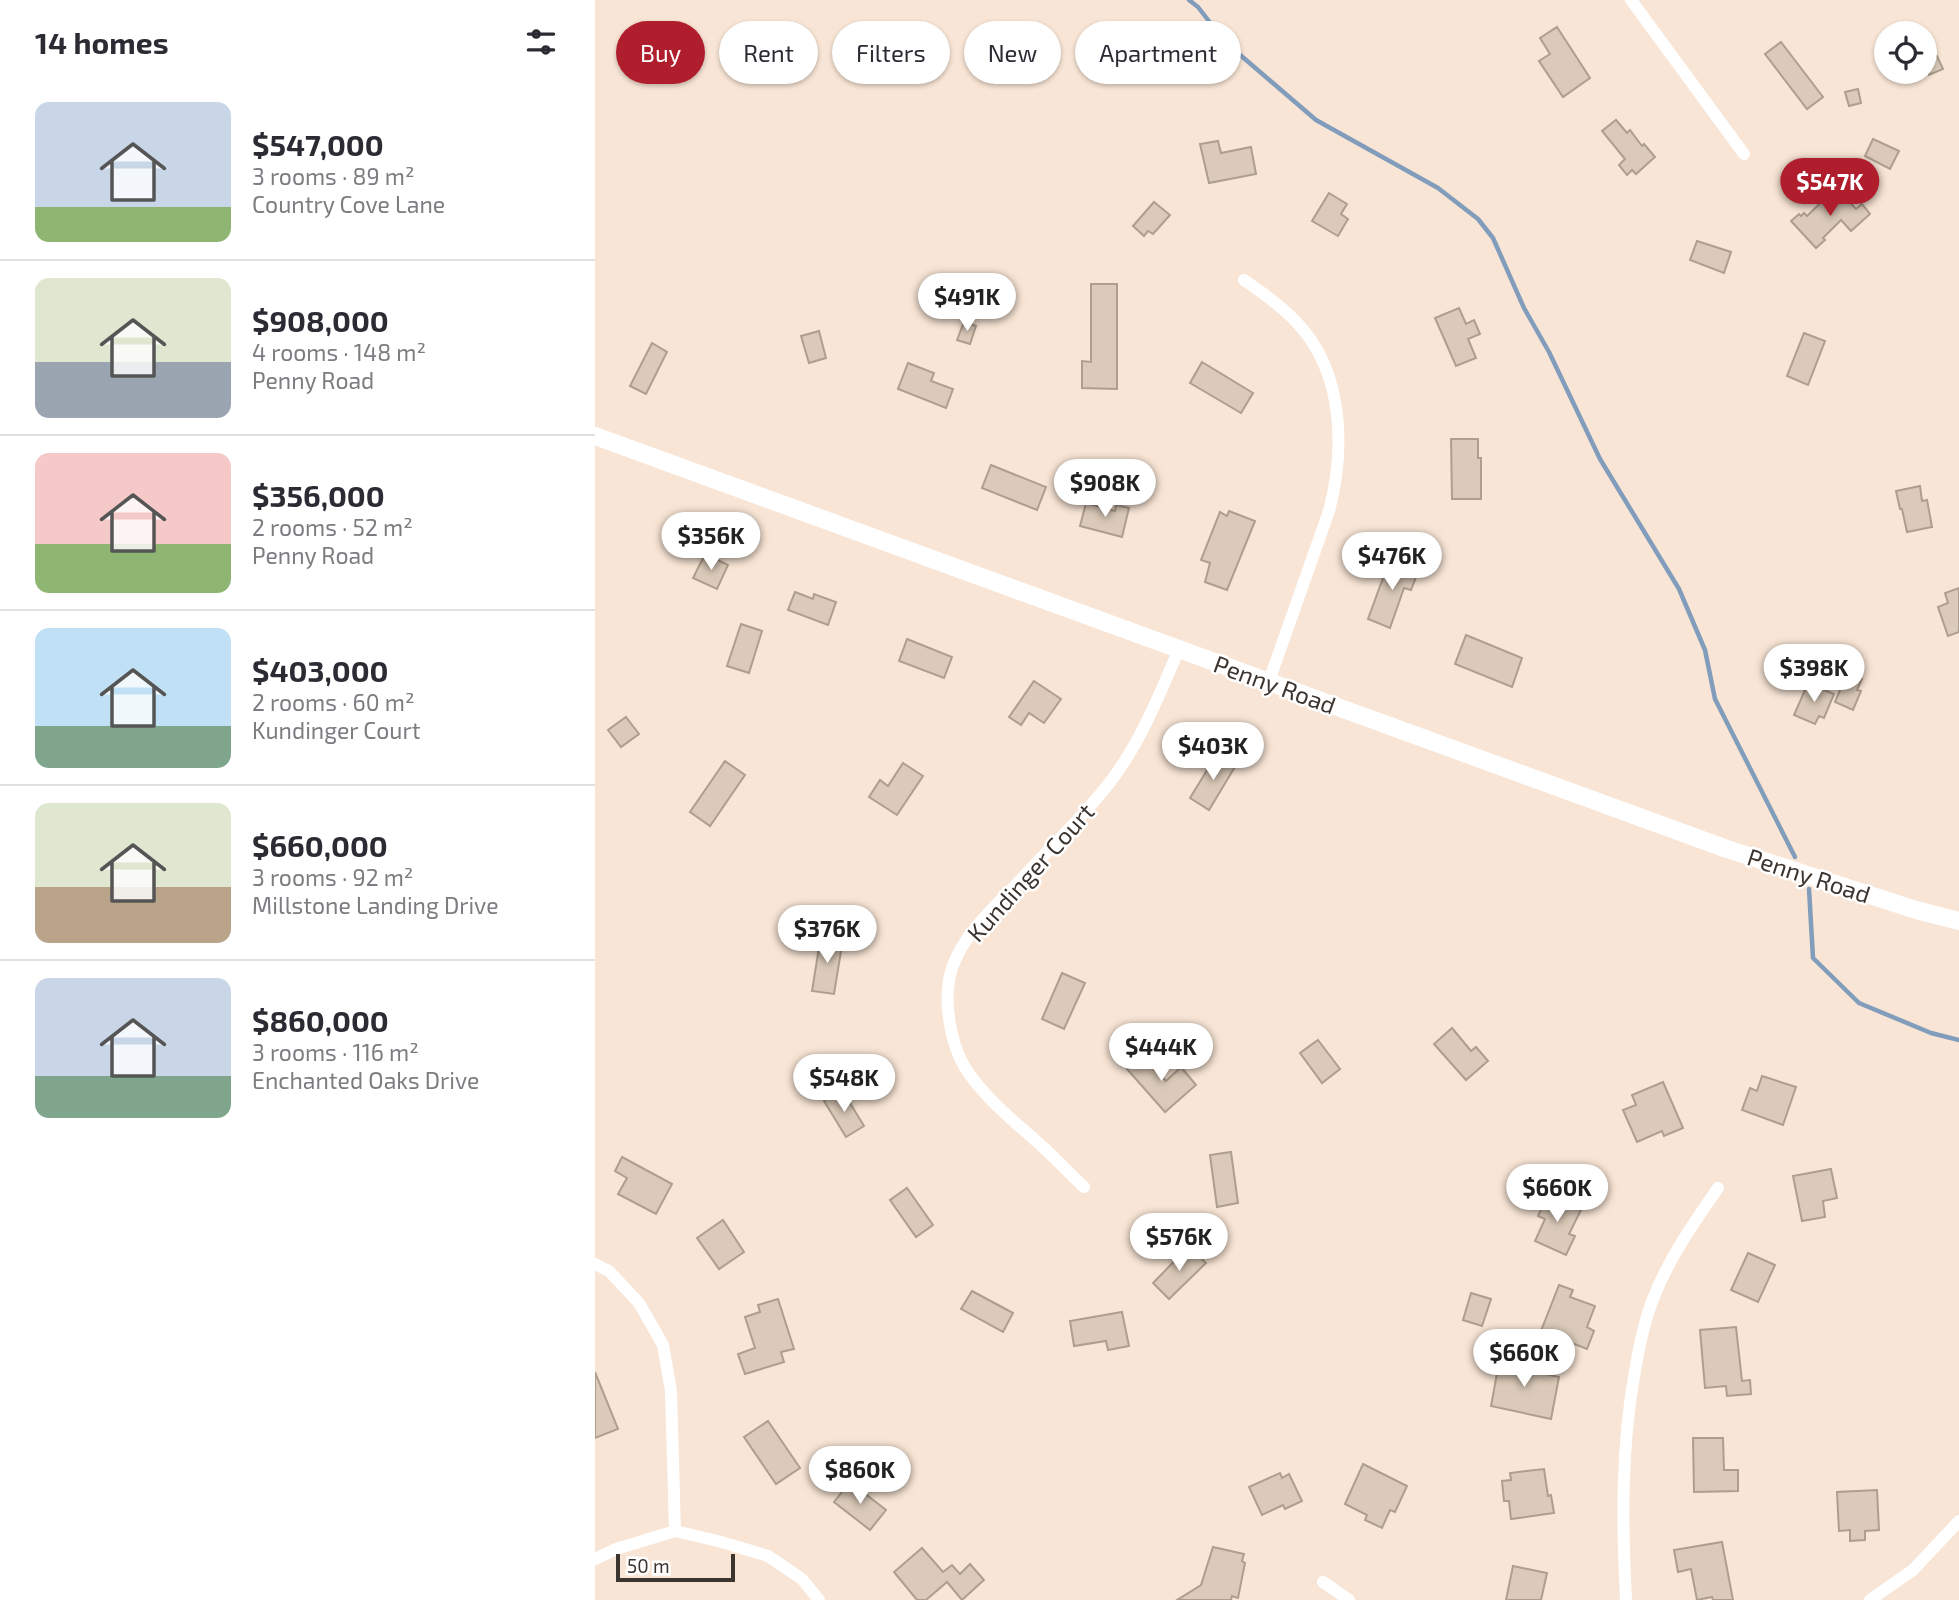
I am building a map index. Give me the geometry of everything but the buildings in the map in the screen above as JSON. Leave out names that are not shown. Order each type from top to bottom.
[{"type":"street","points":[[1631,0],[1744,154]]},
{"type":"street","points":[[1244,280],[1278,304],[1301,327],[1320,354],[1333,387],[1339,455],[1337,482],[1329,511],[1269,681]]},
{"type":"street","name":"Penny Road","points":[[595,436],[1727,849],[1916,910],[1959,921]]},
{"type":"street","name":"Kundinger Court","points":[[1084,1187],[1004,1113],[969,1074],[953,1039],[947,1001],[948,984],[952,967],[961,949],[982,919],[1083,814],[1109,783],[1157,701],[1178,649]]},
{"type":"street","points":[[1626,1600],[1622,1538],[1623,1476],[1629,1405],[1640,1344],[1653,1299],[1682,1239],[1718,1188]]},
{"type":"street","points":[[595,1264],[609,1271],[639,1303],[663,1345],[671,1391],[675,1531]]},
{"type":"street","points":[[1870,1600],[1913,1570],[1959,1521]]},
{"type":"street","points":[[595,1559],[616,1549],[675,1531],[768,1556],[801,1579],[819,1600]]},
{"type":"street","points":[[1323,1582],[1349,1600]]},
{"type":"waterway","points":[[1189,0],[1198,7],[1225,42],[1316,120],[1438,188],[1478,219],[1493,238],[1524,308],[1549,352],[1600,459],[1679,589],[1705,650],[1715,699],[1795,857]]},
{"type":"waterway","points":[[1809,889],[1813,958],[1859,1003],[1931,1033],[1959,1040]]}]
